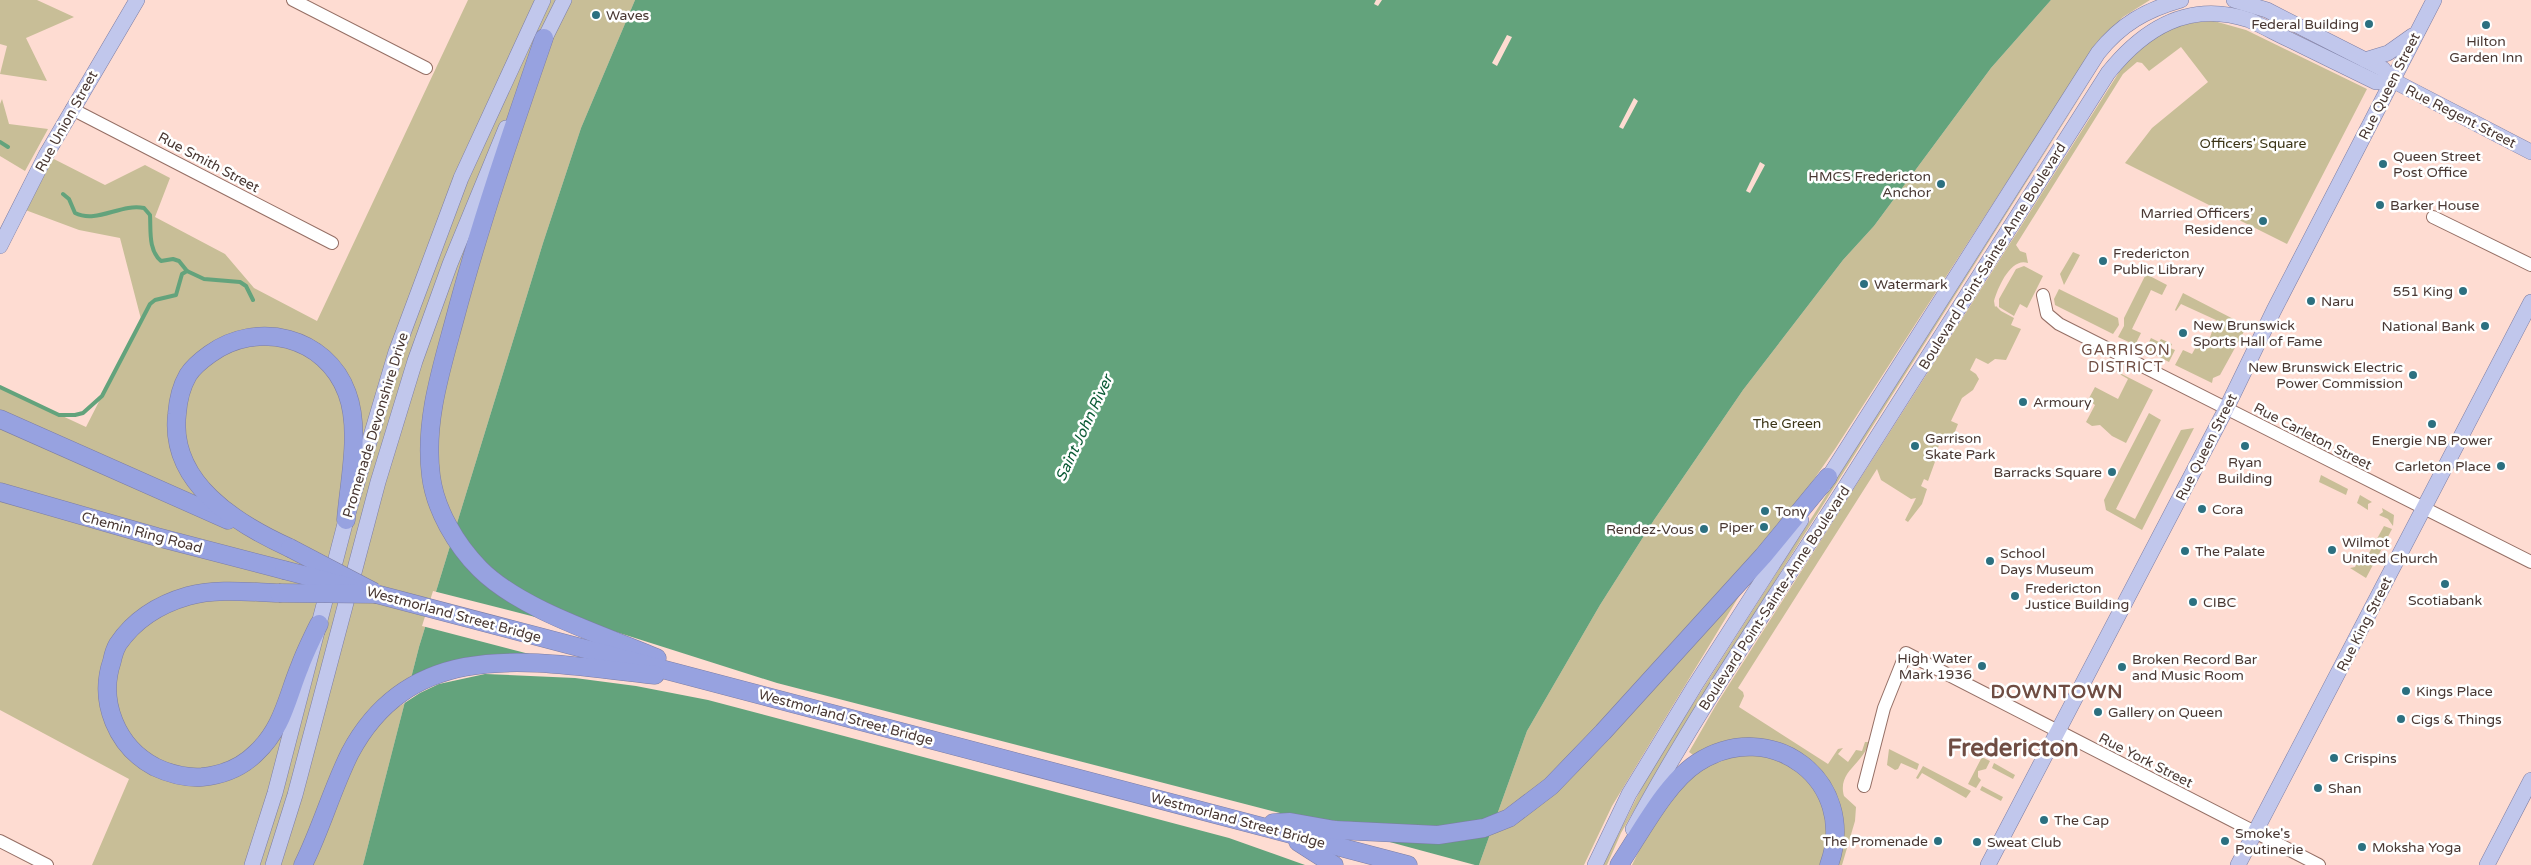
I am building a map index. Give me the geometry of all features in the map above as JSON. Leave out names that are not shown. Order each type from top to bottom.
[{"type":"highway","points":[[544,38],[500,167],[461,296],[432,411],[429,447],[431,478],[441,510],[457,541],[480,569],[499,585],[554,615],[712,681]]},
{"type":"highway","points":[[256,532],[227,513],[195,480],[179,449],[175,426],[179,397],[189,373],[224,344],[264,334],[306,345],[336,373],[347,392],[353,415],[353,440],[346,520]]},
{"type":"highway","points":[[0,420],[256,532],[376,594]]},
{"type":"highway","points":[[1249,823],[1290,822],[1335,830],[1438,835],[1484,828],[1509,818],[1530,804],[1551,786],[1603,732],[1763,556],[1828,477]]},
{"type":"highway","name":"Chemin Ring Road","points":[[0,492],[157,537],[284,570]]},
{"type":"highway","name":"Westmorland Street Bridge","points":[[284,570],[1408,865]]},
{"type":"highway","points":[[318,624],[299,667],[287,706],[276,728],[257,752],[237,767],[215,776],[193,778],[168,773],[144,761],[126,744],[113,722],[107,695],[108,672],[117,645],[132,626],[150,612],[168,602],[214,592],[376,594]]},
{"type":"highway","points":[[303,865],[350,754],[366,728],[385,706],[405,690],[425,678],[447,670],[476,664],[507,663],[712,681]]},
{"type":"highway","points":[[1617,865],[1664,797],[1696,764],[1718,753],[1744,746],[1764,747],[1782,752],[1812,772],[1823,786],[1830,799],[1836,834],[1834,852],[1829,865]]},
{"type":"highway","points":[[1282,832],[1334,865]]},
{"type":"main road","name":"Rue Union Street","points":[[0,246],[72,109],[138,0]]},
{"type":"main road","name":"Promenade Devonshire Drive","points":[[252,865],[275,793],[346,520],[396,352],[438,236],[465,169],[543,0]]},
{"type":"main road","name":"Promenade Devonshire Drive","points":[[273,865],[296,795],[378,482],[415,360],[460,238],[544,38],[564,0]]},
{"type":"main road","name":"Boulevard Point-Sainte-Anne Boulevard","points":[[1595,865],[1629,794],[1694,687],[2098,52],[2117,31],[2141,14],[2156,7],[2181,0]]},
{"type":"main road","points":[[2234,0],[2267,10],[2383,69],[2392,80]]},
{"type":"main road","name":"Rue Queen Street","points":[[1988,865],[2226,409],[2434,0]]},
{"type":"main road","name":"Boulevard Point-Sainte-Anne Boulevard","points":[[1617,865],[1682,742],[2103,81],[2125,52],[2142,36],[2160,24],[2182,16],[2218,13],[2249,20],[2376,82],[2392,80]]},
{"type":"main road","points":[[2365,60],[2388,53],[2416,33]]},
{"type":"main road","name":"Rue Regent Street","points":[[2392,80],[2531,152]]},
{"type":"main road","name":"Rue King Street","points":[[2238,865],[2531,302]]},
{"type":"main road","points":[[2487,865],[2531,780]]},
{"type":"street","points":[[292,0],[426,68]]},
{"type":"street","name":"Rue Smith Street","points":[[72,109],[332,243]]},
{"type":"street","points":[[2433,217],[2531,265]]},
{"type":"street","name":"Rue Carleton Street","points":[[2043,295],[2044,309],[2051,320],[2531,562]]},
{"type":"street","name":"Rue York Street","points":[[1864,786],[1884,708],[1906,653],[2319,865]]},
{"type":"street","points":[[0,841],[47,865]]},
{"type":"green space","points":[[0,0],[37,0],[74,17],[26,38],[47,81],[0,74],[7,46],[0,44]]},
{"type":"green space","points":[[468,0],[635,0],[581,128],[543,243],[419,647],[363,865],[92,865],[129,779],[0,710],[0,387],[86,427],[141,319],[120,238],[79,230],[20,208],[46,155],[105,185],[145,165],[170,178],[155,217],[225,254],[254,288],[317,321]]},
{"type":"green space","name":"The Green","points":[[2051,0],[2150,0],[2123,17],[2097,42],[1835,449],[1778,531],[1674,640],[1608,719],[1744,588],[1612,806],[1584,865],[1479,865],[1527,731],[1600,605],[1654,520],[1743,390],[1843,260],[1874,226],[1991,68]]},
{"type":"green space","name":"Officers' Square","points":[[2214,21],[2246,30],[2367,89],[2287,244],[2125,163],[2152,128],[2208,82],[2181,47],[2149,71],[2142,63],[2137,62],[2123,74],[2016,245],[2020,251],[2026,253],[2028,263],[2016,264],[2006,274],[1994,301],[1995,307],[2014,318],[2011,325],[2021,329],[2006,360],[1995,359],[1988,364],[1976,358],[1970,370],[1979,379],[1973,390],[1962,398],[1951,421],[1958,424],[1952,439],[1944,436],[1933,457],[1936,459],[1928,481],[1924,479],[1921,486],[1927,489],[1922,504],[1908,522],[1905,520],[1916,498],[1911,499],[1881,480],[1877,469],[1738,688],[1743,692],[1744,696],[1739,707],[1828,764],[1838,749],[1843,748],[1838,754],[1848,762],[1856,750],[1862,751],[1865,742],[1869,742],[1862,757],[1844,780],[1844,796],[1856,807],[1855,821],[1842,865],[1835,865],[1841,841],[1798,753],[1696,757],[1689,752],[1716,705],[2123,66],[2163,32],[2184,24]]},
{"type":"green space","points":[[2097,70],[1673,743],[1621,833],[1607,865],[1603,865],[1649,773]]},
{"type":"green space","points":[[2,99],[9,124],[48,129],[25,171],[0,156],[0,104]]},
{"type":"green space","points":[[2073,252],[2080,255],[2064,285],[2060,274]]},
{"type":"green space","points":[[2024,266],[2043,276],[2027,308],[2020,304],[2014,316],[1999,307],[1999,299],[2016,269]]},
{"type":"green space","points":[[2146,274],[2167,285],[2162,295],[2151,290],[2132,329],[2141,333],[2135,345],[2118,337],[2124,326],[2124,318]]},
{"type":"green space","points":[[2059,289],[2118,318],[2119,325],[2113,334],[2055,305],[2054,299]]},
{"type":"green space","points":[[2183,293],[2247,326],[2220,375],[2213,378],[2212,383],[2175,365],[2183,350],[2192,354],[2197,345],[2206,349],[2216,320],[2181,304],[2176,311]]},
{"type":"green space","points":[[2151,338],[2159,342],[2161,339],[2172,344],[2170,348],[2175,350],[2169,362],[2145,350]]},
{"type":"green space","points":[[2106,366],[2153,390],[2126,443],[2112,436],[2100,425],[2092,426],[2086,422],[2095,405],[2088,400],[2095,387],[2118,399],[2128,379]]},
{"type":"green space","points":[[2149,413],[2161,420],[2116,509],[2135,519],[2181,430],[2194,428],[2142,530],[2106,510],[2104,500]]},
{"type":"green space","points":[[2321,475],[2348,489],[2346,495],[2319,482]]},
{"type":"green space","points":[[2360,495],[2372,502],[2368,504],[2368,510],[2357,503]]},
{"type":"green space","points":[[2382,508],[2394,515],[2393,526],[2388,519],[2379,515],[2383,512]]},
{"type":"green space","points":[[2384,526],[2392,529],[2376,560],[2368,555]]},
{"type":"green space","points":[[2359,559],[2364,563],[2366,560],[2374,563],[2366,578],[2350,568],[2355,567]]},
{"type":"green space","points":[[1889,749],[1919,764],[1917,770],[1901,763],[1898,769],[1895,770],[1887,765]]},
{"type":"green space","points":[[1759,753],[1796,767],[1818,790],[1829,823],[1822,865],[1632,865],[1652,824],[1686,780],[1720,759]]},
{"type":"green space","points":[[1982,757],[1990,761],[1986,769],[1978,771],[1978,777],[1981,780],[1976,788],[1968,784]]},
{"type":"green space","points":[[1994,763],[2015,775],[2013,779],[1992,768]]},
{"type":"green space","points":[[1923,766],[1971,791],[1966,798],[1922,773],[1918,779],[1916,778]]},
{"type":"green space","points":[[1982,786],[2003,797],[2001,801],[1980,790]]},
{"type":"water","name":"Saint John River","points":[[635,0],[1376,0],[1374,4],[1378,6],[1382,0],[2051,0],[1991,68],[1874,226],[1843,260],[1743,390],[1654,520],[1600,605],[1527,731],[1479,865],[363,865],[419,647],[543,243],[581,128]],"holes":[[[1507,35],[1512,37],[1497,66],[1492,63]],[[1634,98],[1638,101],[1623,129],[1619,127]],[[1760,162],[1765,165],[1750,193],[1746,191]]]},
{"type":"pier","points":[[465,541],[490,569],[537,600],[591,624],[777,683],[1284,814],[1322,820],[1494,831],[1466,840],[1438,843],[1386,841],[1475,865],[1305,865],[1229,838],[708,700],[636,686],[575,678],[485,674],[439,684],[400,706],[407,681],[541,657],[422,626],[433,591],[543,619],[517,604]]},
{"type":"waterway","points":[[0,142],[8,147]]},
{"type":"waterway","points":[[63,194],[69,199],[75,213],[83,216],[100,215],[127,208],[144,208],[150,215],[152,246],[161,261],[173,259],[179,261],[187,271],[204,279],[240,282],[246,286],[253,300]]},
{"type":"waterway","points":[[0,387],[59,415],[83,413],[102,396],[150,304],[155,300],[176,295],[182,274],[187,271]]},
{"type":"place","name":"Waves","points":[[596,15]]},
{"type":"place","name":"Federal Building","points":[[2369,24]]},
{"type":"place","name":"Hilton Garden Inn","points":[[2486,25]]},
{"type":"place","name":"Queen Street Post Office","points":[[2383,164]]},
{"type":"place","name":"HMCS Fredericton Anchor","points":[[1941,184]]},
{"type":"place","name":"Barker House","points":[[2380,205]]},
{"type":"place","name":"Married Officers’ Residence","points":[[2263,221]]},
{"type":"place","name":"Fredericton Public Library","points":[[2103,261]]},
{"type":"place","name":"Watermark","points":[[1864,284]]},
{"type":"place","name":"551 King","points":[[2463,291]]},
{"type":"place","name":"Naru","points":[[2311,301]]},
{"type":"place","name":"National Bank","points":[[2485,326]]},
{"type":"place","name":"New Brunswick Sports Hall of Fame","points":[[2183,333]]},
{"type":"place","name":"New Brunswick Electric Power Commission","points":[[2413,375]]},
{"type":"place","name":"Armoury","points":[[2023,402]]},
{"type":"place","name":"Energie NB Power","points":[[2432,424]]},
{"type":"place","name":"Garrison Skate Park","points":[[1915,446]]},
{"type":"place","name":"Ryan Building","points":[[2245,446]]},
{"type":"place","name":"Carleton Place","points":[[2501,466]]},
{"type":"place","name":"Barracks Square","points":[[2112,472]]},
{"type":"place","name":"Cora","points":[[2202,509]]},
{"type":"place","name":"Tony","points":[[1765,511]]},
{"type":"place","name":"Piper","points":[[1764,527]]},
{"type":"place","name":"Rendez-Vous","points":[[1704,529]]},
{"type":"place","name":"Wilmot United Church","points":[[2332,550]]},
{"type":"place","name":"The Palate","points":[[2185,551]]},
{"type":"place","name":"School Days Museum","points":[[1990,561]]},
{"type":"place","name":"Scotiabank","points":[[2445,584]]},
{"type":"place","name":"Fredericton Justice Building","points":[[2015,596]]},
{"type":"place","name":"CIBC","points":[[2193,602]]},
{"type":"place","name":"High Water Mark 1936","points":[[1982,666]]},
{"type":"place","name":"Broken Record Bar and Music Room","points":[[2122,667]]},
{"type":"place","name":"Kings Place","points":[[2406,691]]},
{"type":"place","name":"Gallery on Queen","points":[[2098,712]]},
{"type":"place","name":"Cigs & Things","points":[[2401,719]]},
{"type":"place","name":"Crispins","points":[[2334,758]]},
{"type":"place","name":"Shan","points":[[2318,788]]},
{"type":"place","name":"The Cap","points":[[2044,820]]},
{"type":"place","name":"The Promenade","points":[[1938,841]]},
{"type":"place","name":"Smoke's Poutinerie","points":[[2225,841]]},
{"type":"place","name":"Sweat Club","points":[[1977,842]]},
{"type":"place","name":"Moksha Yoga","points":[[2362,847]]},
{"type":"district","name":"GARRISON DISTRICT","points":[[2126,358]]},
{"type":"district","name":"DOWNTOWN","points":[[2057,691]]},
{"type":"district","name":"Fredericton","points":[[2013,748]]}]
